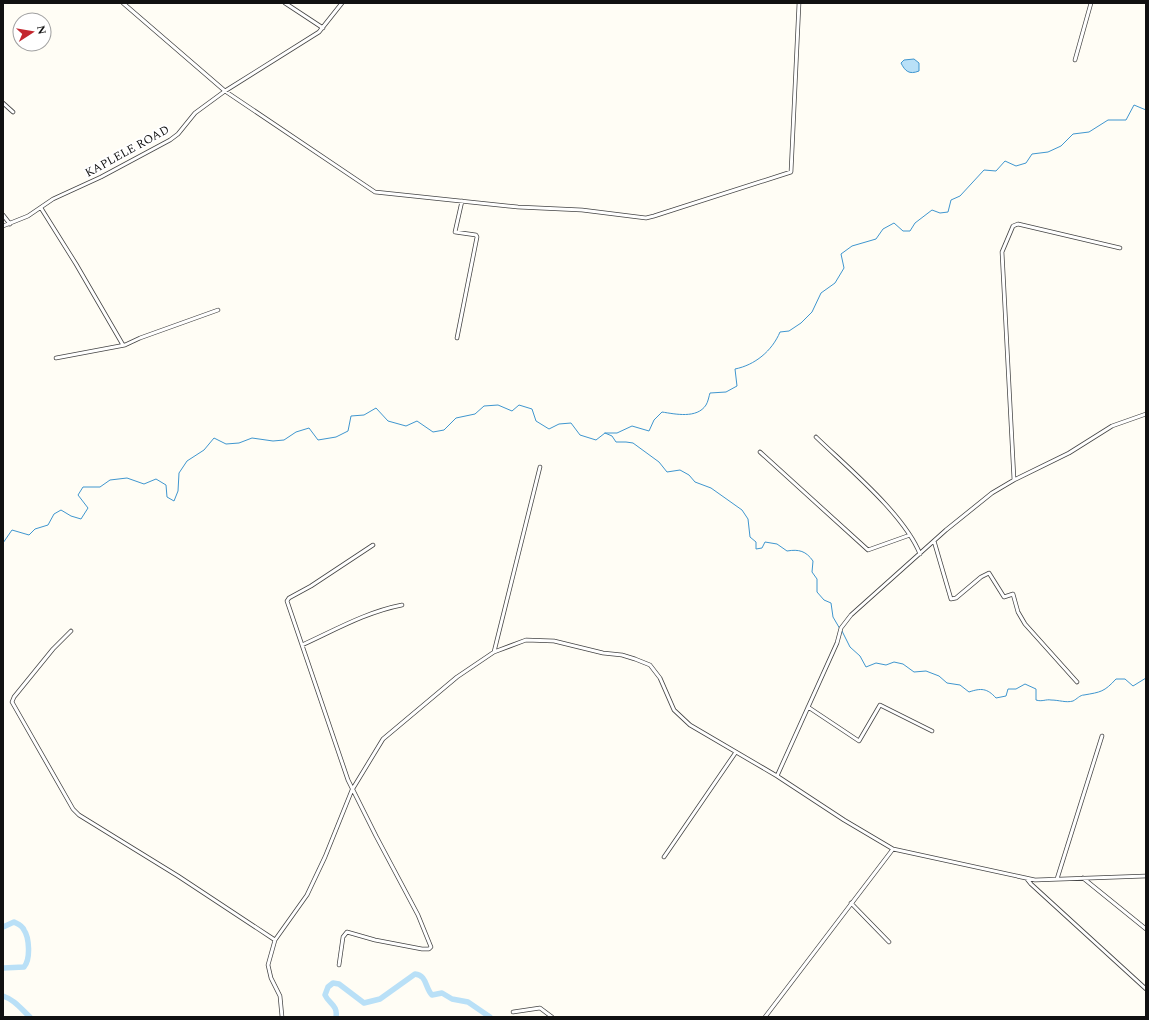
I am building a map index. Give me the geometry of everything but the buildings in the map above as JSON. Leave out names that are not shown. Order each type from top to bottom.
[{"type":"street","points":[[123,3],[225,91],[375,192],[652,217],[790,173],[792,170],[793,161],[793,120],[799,3]]},
{"type":"street","points":[[285,3],[323,28]]},
{"type":"street","name":"KAPLELE ROAD","points":[[3,226],[28,216],[53,199],[101,177],[170,140],[195,113],[225,91],[309,39],[323,28],[342,3]]},
{"type":"street","points":[[1075,60],[1091,3]]},
{"type":"street","points":[[3,103],[13,112]]},
{"type":"street","points":[[457,338],[477,237],[476,235],[455,232],[462,201]]},
{"type":"street","points":[[40,208],[76,264],[123,345]]},
{"type":"street","points":[[3,215],[10,224]]},
{"type":"street","points":[[1014,480],[1002,252],[1003,246],[1013,226],[1018,224],[1120,248]]},
{"type":"street","points":[[56,358],[123,345],[218,310]]},
{"type":"street","points":[[777,776],[837,644],[841,628],[851,615],[992,493],[1014,480],[1069,453],[1112,426],[1146,414]]},
{"type":"street","points":[[816,437],[882,501],[910,535],[920,554]]},
{"type":"street","points":[[760,452],[868,550],[910,535]]},
{"type":"street","points":[[494,652],[540,467]]},
{"type":"street","points":[[934,542],[951,599],[956,598],[989,573],[1004,597],[1013,594],[1018,612],[1025,624],[1077,682]]},
{"type":"street","points":[[338,965],[343,937],[347,932],[375,940],[422,949],[429,950],[431,948],[418,915],[352,790],[287,600],[373,545]]},
{"type":"street","points":[[302,645],[361,617],[385,608],[402,605]]},
{"type":"street","points":[[71,631],[53,649],[15,695],[12,702],[73,809],[79,815],[178,876],[275,940]]},
{"type":"street","points":[[282,1017],[280,996],[271,978],[268,965],[275,940],[307,895],[325,857],[352,790],[386,735],[457,677],[494,652],[518,642],[532,639],[554,641],[593,651],[635,658],[650,665],[656,670],[669,702],[682,718],[777,776],[844,820],[893,849],[1027,878],[1056,879],[1146,876]]},
{"type":"street","points":[[808,707],[859,741],[881,705],[932,731]]},
{"type":"street","points":[[1056,879],[1102,736]]},
{"type":"street","points":[[664,858],[736,752]]},
{"type":"street","points":[[765,1017],[893,849]]},
{"type":"street","points":[[1027,878],[1031,884],[1090,940],[1146,989]]},
{"type":"street","points":[[1083,878],[1146,929]]},
{"type":"street","points":[[851,903],[889,942]]},
{"type":"street","points":[[513,1012],[540,1008],[552,1017]]},
{"type":"water","points":[[914,59],[919,63],[919,71],[913,73],[908,72],[901,63],[904,60]]},
{"type":"waterway","points":[[3,543],[12,530],[29,535],[35,529],[48,525],[54,514],[61,510],[71,516],[81,519],[88,508],[78,495],[83,487],[100,487],[110,480],[127,478],[144,484],[156,479],[166,485],[167,497],[174,501],[178,491],[179,473],[187,461],[204,450],[214,438],[226,444],[239,443],[252,438],[273,441],[284,440],[296,432],[309,428],[318,440],[336,437],[348,431],[351,416],[364,415],[376,408],[388,421],[406,426],[417,421],[433,432],[444,430],[456,418],[475,414],[484,406],[498,405],[512,411],[519,405],[532,409],[536,421],[549,429],[559,424],[571,423],[580,435],[596,440],[605,433],[617,433],[632,426],[649,431],[654,420],[662,412],[673,414],[692,414],[702,409],[706,405],[710,393],[726,392],[737,386],[735,369],[756,361],[768,351],[777,339],[780,332],[789,331],[801,323],[812,312],[821,293],[835,283],[844,268],[841,254],[852,246],[876,239],[883,229],[894,223],[903,231],[910,231],[915,223],[932,210],[940,213],[948,212],[951,200],[960,196],[984,170],[996,171],[1005,161],[1016,166],[1026,163],[1032,154],[1048,152],[1061,146],[1073,134],[1089,132],[1108,120],[1126,120],[1134,105],[1146,110]]},
{"type":"waterway","points":[[605,433],[612,436],[616,442],[633,443],[659,462],[667,472],[680,470],[689,475],[695,482],[711,488],[742,510],[748,519],[750,537],[756,542],[756,549],[762,548],[765,542],[777,544],[787,551],[795,550],[808,555],[813,561],[812,572],[817,579],[817,592],[824,600],[831,603],[833,617],[840,629]]},
{"type":"waterway","points":[[842,631],[850,647],[860,656],[866,667],[876,663],[886,665],[894,662],[903,664],[914,672],[926,671],[939,676],[947,683],[960,685],[969,692],[984,690],[990,692],[996,698],[1006,696],[1008,689],[1016,689],[1025,684],[1036,689],[1036,700],[1070,702],[1080,696],[1102,691],[1116,679],[1125,679],[1133,686],[1146,678]]},
{"type":"waterway","points":[[3,927],[14,922],[21,926],[26,933],[28,943],[28,959],[24,967],[3,968]]},
{"type":"waterway","points":[[336,1017],[336,1010],[325,995],[328,987],[333,983],[339,984],[364,1003],[380,999],[415,974],[424,979],[432,995],[442,993],[452,999],[468,1002],[490,1017]]},
{"type":"waterway","points":[[3,996],[14,1002],[30,1017]]}]
